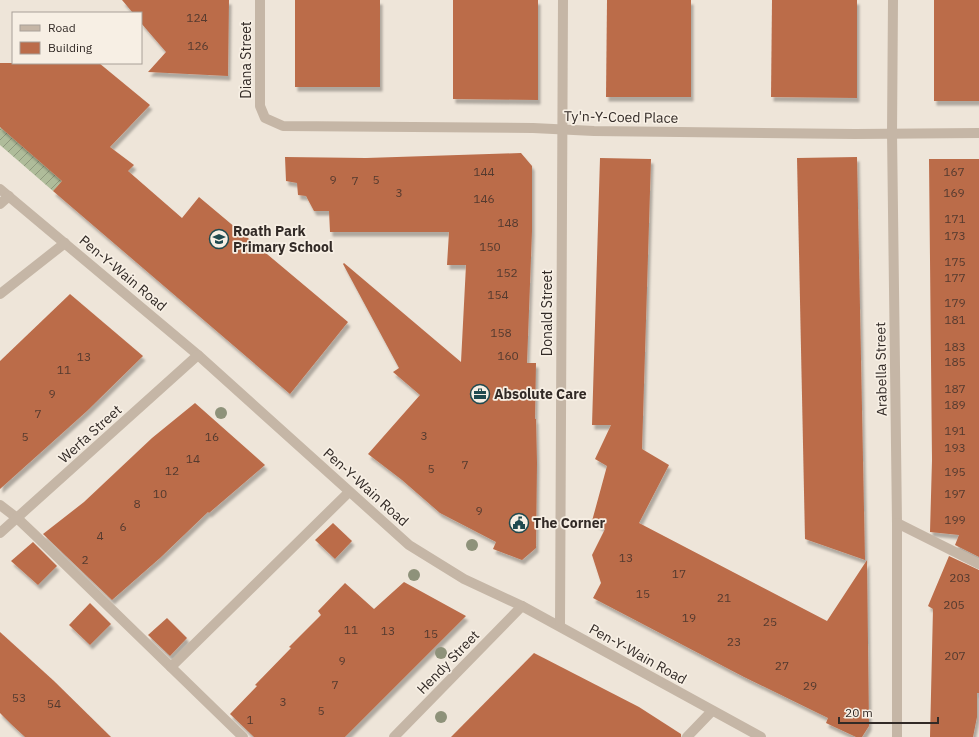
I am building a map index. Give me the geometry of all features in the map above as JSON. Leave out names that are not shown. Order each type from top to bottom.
[{"type":"street","name":"Diana Street","points":[[260,0],[260,106],[265,118]]},
{"type":"street","name":"Donald Street","points":[[560,626],[563,0]]},
{"type":"street","name":"Arabella Street","points":[[893,0],[892,133],[897,523],[897,737]]},
{"type":"street","name":"Ty'n-Y-Coed Place","points":[[265,118],[283,126],[979,133]]},
{"type":"street","name":"Pen-Y-Wain Road","points":[[0,189],[198,355],[409,545],[464,579],[522,606],[560,626],[761,737]]},
{"type":"street","points":[[0,204],[9,196]]},
{"type":"street","points":[[0,294],[65,243]]},
{"type":"street","name":"Werfa Street","points":[[0,533],[198,355]]},
{"type":"street","points":[[171,667],[349,492]]},
{"type":"street","points":[[0,505],[17,518],[243,737]]},
{"type":"street","points":[[897,523],[979,564]]},
{"type":"street","name":"Hendy Street","points":[[394,737],[522,606]]},
{"type":"street","points":[[687,737],[712,711]]},
{"type":"green space","points":[[0,127],[62,181],[53,191],[0,145]]},
{"type":"building","points":[[122,0],[229,0],[228,76],[148,72],[166,52],[142,24],[142,12],[132,12]]},
{"type":"building","points":[[295,0],[380,0],[380,87],[295,87]]},
{"type":"building","points":[[453,0],[538,0],[538,100],[453,99]]},
{"type":"building","points":[[607,0],[691,0],[691,97],[606,97]]},
{"type":"building","points":[[772,0],[857,0],[857,98],[771,97]]},
{"type":"building","points":[[934,0],[979,0],[979,101],[934,101]]},
{"type":"building","points":[[0,63],[100,64],[150,105],[110,147],[134,165],[128,171],[182,218],[199,197],[348,322],[290,394],[53,191],[62,181],[0,127]]},
{"type":"building","points":[[521,153],[532,166],[532,231],[527,363],[536,363],[535,419],[537,463],[536,548],[522,560],[493,549],[496,542],[440,513],[402,480],[368,454],[420,395],[393,372],[399,368],[343,264],[344,263],[461,362],[466,265],[447,265],[449,232],[330,232],[329,211],[314,211],[306,196],[298,195],[297,183],[286,181],[285,157],[366,158]]},
{"type":"building","points":[[857,157],[865,560],[805,539],[797,158]]},
{"type":"building","points":[[600,158],[651,159],[642,449],[669,465],[639,523],[827,621],[867,560],[869,726],[862,737],[856,737],[826,723],[828,718],[744,677],[593,598],[601,583],[592,555],[605,529],[592,521],[607,466],[595,459],[611,425],[592,425]]},
{"type":"building","points":[[929,159],[979,159],[979,557],[955,545],[959,535],[930,532],[932,460]]},
{"type":"building","points":[[70,294],[143,356],[87,411],[0,489],[0,361]]},
{"type":"building","points":[[195,403],[265,465],[209,513],[208,512],[160,558],[112,600],[43,534],[84,502],[152,438]]},
{"type":"building","points":[[333,523],[352,541],[335,559],[315,540]]},
{"type":"building","points":[[33,542],[57,566],[38,585],[11,561]]},
{"type":"building","points":[[949,556],[979,570],[979,693],[977,693],[977,717],[973,737],[930,737],[933,609],[928,606]]},
{"type":"building","points":[[404,582],[466,616],[345,737],[254,737],[230,714],[257,686],[255,685],[291,648],[289,647],[321,615],[318,611],[345,583],[374,609]]},
{"type":"building","points":[[90,603],[111,624],[90,645],[69,625]]},
{"type":"building","points":[[167,618],[187,638],[170,656],[148,635]]},
{"type":"building","points":[[0,632],[54,681],[111,737],[25,737],[11,724],[0,713]]},
{"type":"building","points":[[534,653],[639,707],[681,734],[681,737],[451,737]]},
{"type":"place","name":"Roath Park Primary School","points":[[219,239]]},
{"type":"place","name":"Absolute Care","points":[[480,394]]},
{"type":"place","name":"The Corner","points":[[519,523]]}]
